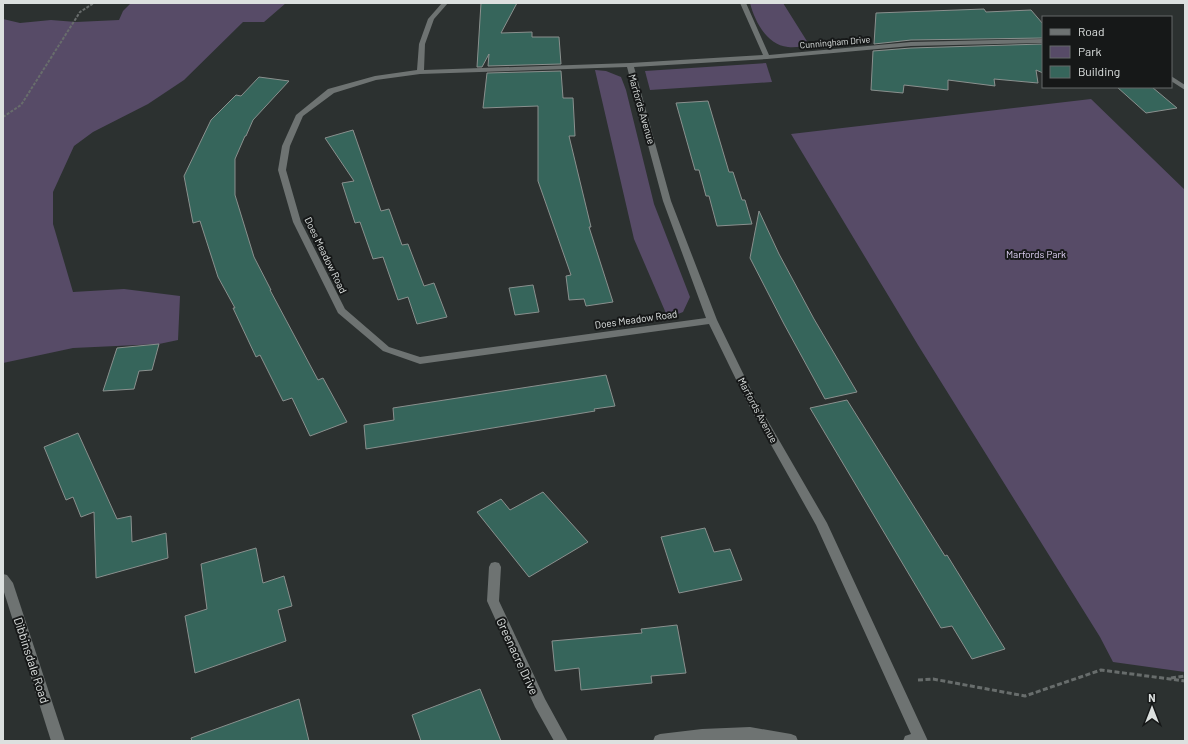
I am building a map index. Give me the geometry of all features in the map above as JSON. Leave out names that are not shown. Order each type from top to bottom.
[{"type":"street","points":[[420,72],[422,44],[430,19],[445,3]]},
{"type":"street","points":[[743,3],[767,57]]},
{"type":"street","name":"Cunningham Drive","points":[[630,65],[767,57],[911,44],[1042,41]]},
{"type":"street","name":"Does Meadow Road","points":[[630,65],[532,67],[420,72],[375,78],[331,91],[300,115],[286,146],[282,170],[298,222],[342,311],[386,349],[420,361],[712,320]]},
{"type":"street","name":"Marfords Avenue","points":[[630,65],[667,201],[712,320],[752,402],[820,523],[894,681],[917,741]]},
{"type":"street","points":[[1172,79],[1185,88]]},
{"type":"street","name":"Greenacre Drive","points":[[495,567],[492,601],[540,703],[562,741]]},
{"type":"street","name":"Dibbinsdale Road","points":[[3,579],[7,583],[58,741]]},
{"type":"street","points":[[660,741],[702,736],[750,734],[791,741]]},
{"type":"path","points":[[3,117],[21,105],[80,12],[94,3]]},
{"type":"path","points":[[894,681],[933,680],[1024,696],[1101,670],[1185,681]]},
{"type":"path","points":[[1169,679],[1185,676]]},
{"type":"green space","points":[[131,3],[286,3],[264,22],[243,22],[184,80],[148,104],[93,132],[74,146],[53,192],[53,224],[73,292],[124,289],[180,296],[178,340],[159,344],[73,348],[3,363],[3,19],[20,23],[51,20],[76,22],[119,20],[123,11]]},
{"type":"green space","points":[[750,3],[783,3],[810,46],[788,47],[774,42],[759,25]]},
{"type":"green space","points":[[766,63],[772,82],[650,90],[645,71]]},
{"type":"green space","points":[[595,70],[606,71],[621,77],[626,90],[654,204],[690,297],[683,312],[668,318],[634,239]]},
{"type":"green space","name":"Marfords Park","points":[[1091,99],[1185,190],[1185,672],[1113,662],[1100,637],[918,345],[791,134]]},
{"type":"building","points":[[481,3],[517,3],[501,33],[532,32],[532,37],[559,37],[561,64],[488,66],[489,54],[482,67],[477,67]]},
{"type":"building","points":[[984,9],[986,12],[1031,10],[1042,23],[1042,38],[911,40],[874,44],[876,13]]},
{"type":"building","points":[[1042,44],[1042,73],[1036,70],[1038,83],[994,79],[995,86],[948,80],[948,90],[904,85],[903,93],[871,90],[873,51],[911,48]]},
{"type":"building","points":[[561,71],[563,98],[573,98],[575,136],[569,136],[591,227],[589,227],[613,302],[586,306],[584,299],[569,300],[566,276],[571,275],[538,181],[538,106],[483,108],[487,73]]},
{"type":"building","points":[[259,77],[289,81],[253,120],[245,136],[235,159],[235,195],[254,257],[270,290],[318,380],[323,378],[347,422],[310,436],[292,398],[283,401],[260,355],[256,357],[233,308],[235,308],[218,277],[200,221],[193,223],[184,176],[211,120],[236,95],[241,96]]},
{"type":"building","points":[[1118,88],[1153,88],[1177,108],[1146,113]]},
{"type":"building","points":[[708,101],[729,172],[733,172],[742,200],[745,200],[752,224],[717,226],[709,196],[706,196],[699,170],[695,170],[676,103]]},
{"type":"building","points":[[353,130],[381,211],[389,209],[402,245],[408,244],[424,286],[434,283],[447,317],[417,324],[408,297],[398,300],[383,257],[373,259],[360,222],[355,223],[342,183],[354,181],[325,138]]},
{"type":"building","points":[[759,211],[779,254],[814,319],[857,392],[825,399],[784,324],[750,258]]},
{"type":"building","points":[[533,285],[539,312],[515,315],[509,288]]},
{"type":"building","points":[[159,344],[152,370],[139,371],[134,389],[103,391],[117,348]]},
{"type":"building","points":[[606,375],[615,406],[594,409],[595,411],[366,449],[364,425],[394,420],[393,408]]},
{"type":"building","points":[[847,400],[945,556],[947,555],[1005,649],[972,659],[952,626],[941,628],[810,408]]},
{"type":"building","points":[[78,433],[117,519],[131,516],[132,542],[166,533],[168,558],[96,578],[94,512],[81,517],[73,497],[66,500],[44,447]]},
{"type":"building","points":[[543,492],[588,542],[529,577],[477,512],[501,499],[510,510]]},
{"type":"building","points":[[705,528],[714,552],[730,549],[742,580],[679,593],[661,537]]},
{"type":"building","points":[[256,548],[263,583],[284,576],[292,606],[278,610],[286,641],[195,673],[185,616],[207,609],[201,564]]},
{"type":"building","points":[[677,625],[686,673],[651,676],[652,683],[581,690],[579,668],[555,671],[552,641],[642,633],[641,629]]},
{"type":"building","points":[[480,689],[501,741],[421,741],[412,715]]},
{"type":"building","points":[[299,699],[309,741],[192,741],[191,738]]}]
